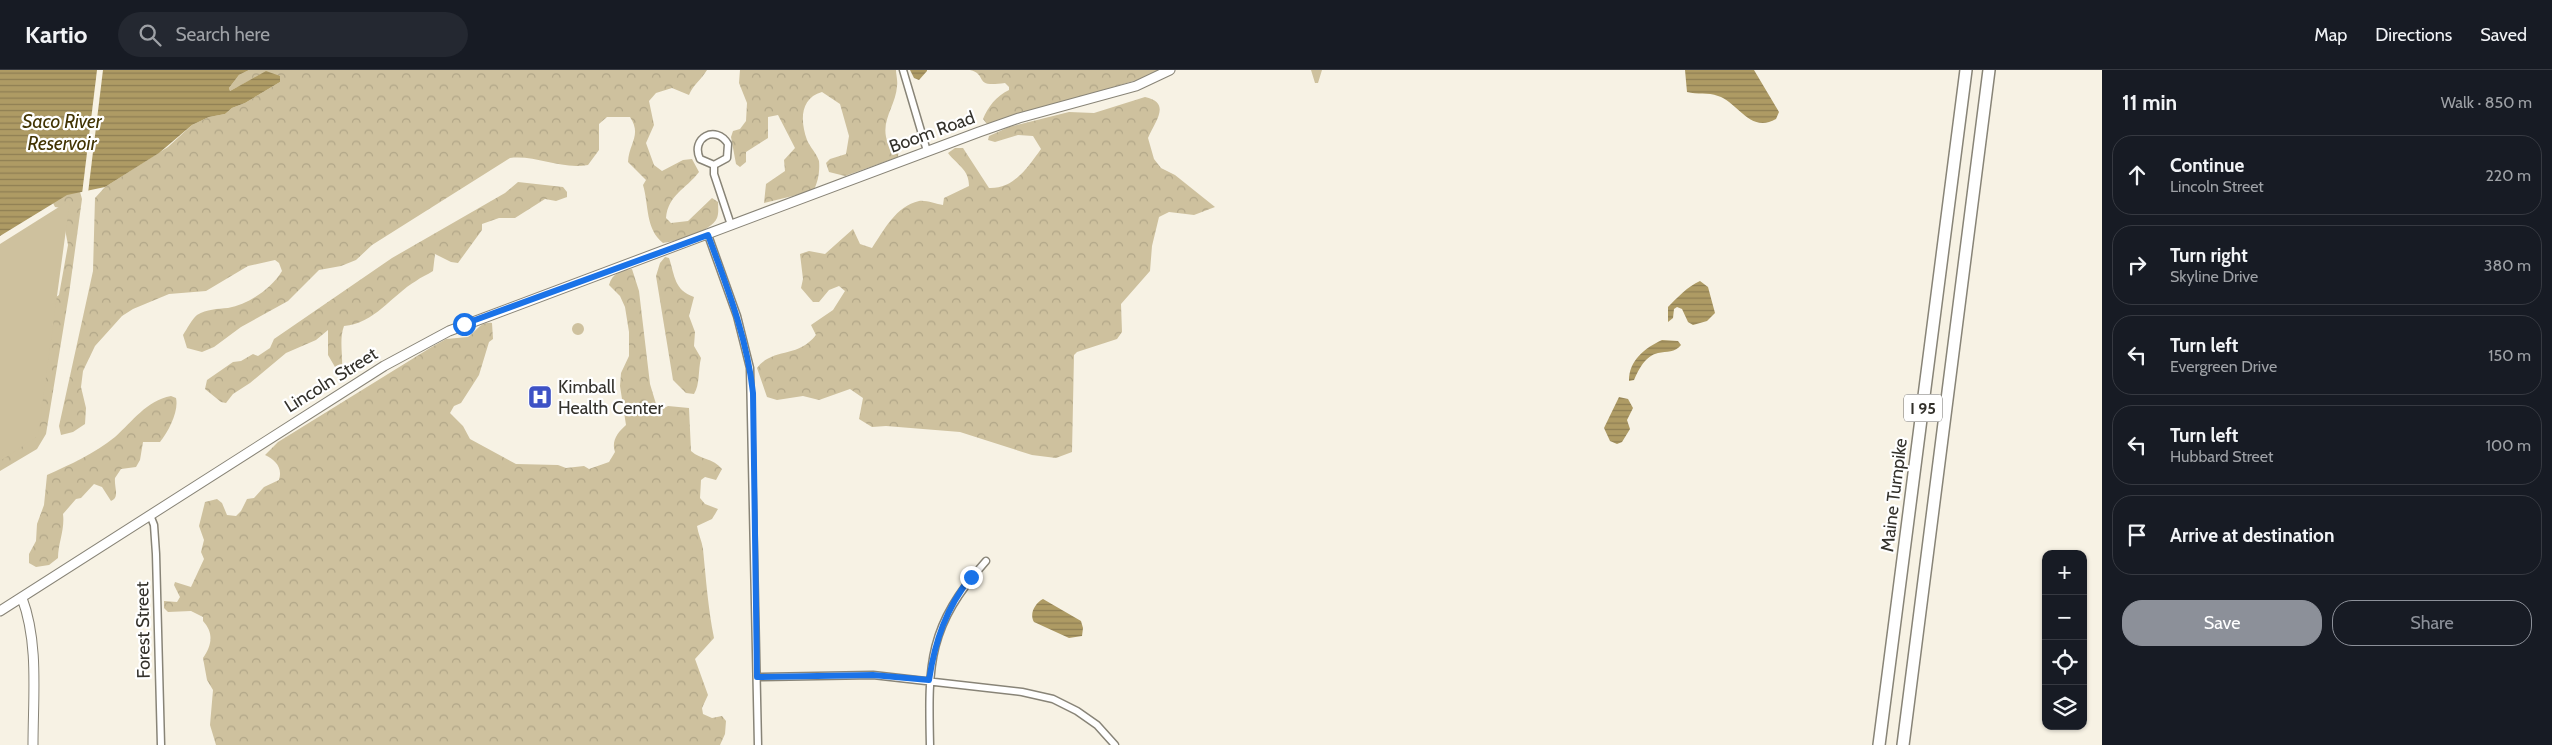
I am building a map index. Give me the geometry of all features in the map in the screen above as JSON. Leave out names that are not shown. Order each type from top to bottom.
[{"type":"highway","name":"Maine Turnpike","points":[[1879,745],[1966,70]]},
{"type":"highway","name":"I 95","points":[[1902,745],[1989,70]]},
{"type":"street","points":[[902,70],[927,151]]},
{"type":"street","name":"Boom Road","points":[[708,235],[927,151],[1019,118],[1144,83],[1170,70]]},
{"type":"street","points":[[711,134],[721,135],[729,148],[723,162],[714,165],[700,159],[697,149],[701,139],[711,134]]},
{"type":"street","points":[[714,165],[715,182],[731,225]]},
{"type":"street","points":[[708,235],[737,316],[750,368],[753,393],[758,745]]},
{"type":"street","name":"Lincoln Street","points":[[0,611],[360,380],[431,339],[480,317],[708,235]]},
{"type":"street","name":"Forest Street","points":[[150,515],[154,525],[156,554],[161,745]]},
{"type":"street","points":[[930,745],[929,680],[936,643],[944,621],[959,594],[986,561]]},
{"type":"street","points":[[22,598],[29,616],[32,637],[33,745]]},
{"type":"street","points":[[757,677],[873,675],[1022,692],[1053,699],[1087,718],[1115,745]]},
{"type":"green space","points":[[249,70],[707,70],[689,95],[672,88],[656,93],[649,101],[654,125],[646,143],[654,165],[662,171],[683,160],[692,159],[699,172],[674,198],[667,210],[666,218],[671,223],[688,221],[712,198],[718,202],[718,216],[708,228],[701,232],[663,243],[657,237],[650,224],[643,185],[646,180],[628,162],[635,134],[633,123],[630,117],[607,117],[599,124],[599,150],[588,165],[568,166],[530,159],[510,158],[372,245],[356,260],[341,266],[319,270],[288,301],[241,327],[214,347],[202,352],[187,348],[183,335],[195,317],[208,310],[236,306],[259,295],[272,284],[282,271],[279,263],[275,260],[248,266],[206,291],[169,294],[133,309],[122,316],[95,346],[83,371],[81,387],[86,408],[85,424],[73,432],[61,435],[59,426],[93,271],[95,198],[105,187],[168,147],[192,125],[209,117],[225,114],[232,108],[245,103],[280,82],[252,79],[230,91],[229,88],[239,75]]},
{"type":"green space","points":[[740,70],[896,70],[896,93],[885,128],[888,143],[894,144],[899,148],[898,157],[845,176],[829,172],[826,163],[830,159],[846,154],[849,136],[840,104],[822,92],[809,99],[803,118],[807,140],[819,161],[815,188],[813,191],[764,203],[766,184],[785,171],[784,160],[795,148],[778,115],[768,117],[768,138],[746,152],[746,162],[740,167],[736,164],[731,137],[733,131],[740,129],[746,121],[747,103],[739,83]]},
{"type":"green space","points":[[970,70],[1160,70],[1137,80],[987,124],[983,119],[987,110],[996,99],[1009,90],[1009,87],[1005,83],[988,84],[976,72]]},
{"type":"green space","points":[[1311,70],[1322,70],[1318,83],[1315,83]]},
{"type":"green space","points":[[1145,97],[1153,100],[1160,108],[1148,138],[1154,159],[1161,168],[1175,175],[1215,207],[1194,215],[1169,212],[1159,217],[1152,246],[1150,271],[1121,304],[1122,332],[1117,339],[1077,352],[1074,355],[1072,452],[1056,458],[1032,455],[960,432],[886,426],[872,427],[859,419],[863,398],[850,389],[819,400],[803,396],[777,400],[767,397],[757,368],[770,357],[801,347],[809,342],[816,335],[811,325],[833,310],[845,291],[839,286],[829,290],[819,302],[813,302],[801,288],[803,279],[800,254],[809,251],[825,254],[853,229],[860,244],[872,248],[891,220],[904,208],[919,201],[943,205],[944,198],[969,186],[965,171],[948,153],[955,148],[963,148],[989,188],[1006,185],[1020,176],[1041,149],[1033,136],[1018,135],[995,142],[988,140],[989,136],[1009,127],[1069,112],[1094,113]]},
{"type":"green space","points":[[518,182],[563,187],[567,192],[567,197],[556,201],[545,199],[515,218],[499,218],[482,224],[482,230],[458,263],[451,262],[435,254],[433,271],[407,287],[374,315],[355,324],[344,326],[341,342],[342,369],[335,367],[328,355],[328,330],[316,340],[286,353],[250,383],[233,394],[226,403],[221,402],[205,389],[207,380],[233,362],[241,361],[253,354],[258,356],[270,348],[274,339],[392,258],[505,193]]},
{"type":"green space","points":[[79,188],[82,199],[69,294],[46,434],[37,449],[0,471],[0,337],[59,295],[68,245],[61,208],[55,207],[52,201]]},
{"type":"green space","points":[[70,200],[38,436],[0,461],[0,244]]},
{"type":"green space","points":[[665,257],[669,258],[676,282],[682,290],[694,297],[689,316],[695,332],[694,346],[701,358],[694,394],[686,393],[673,380],[656,276],[660,263]]},
{"type":"green space","points":[[632,269],[639,291],[650,384],[656,404],[662,409],[668,406],[689,408],[691,451],[715,463],[722,469],[716,480],[705,477],[701,480],[700,498],[705,504],[718,509],[712,519],[697,526],[703,549],[714,638],[695,659],[708,695],[702,708],[703,714],[712,718],[722,716],[726,721],[725,734],[720,745],[216,745],[210,725],[213,690],[207,680],[203,658],[210,644],[209,630],[203,621],[203,617],[191,611],[168,612],[164,608],[164,601],[177,602],[180,597],[174,585],[175,582],[191,587],[204,559],[201,552],[204,540],[199,526],[205,502],[217,499],[222,503],[227,515],[236,516],[247,499],[254,498],[264,487],[279,480],[280,471],[277,464],[265,455],[278,442],[430,348],[446,339],[468,337],[481,325],[488,323],[492,323],[493,339],[489,342],[479,375],[461,403],[454,406],[450,413],[463,426],[470,439],[516,464],[558,465],[566,468],[584,466],[589,469],[609,462],[615,452],[614,444],[616,437],[626,425],[620,386],[621,373],[629,356],[629,332],[625,307],[620,296],[609,285],[612,278],[618,273]]},
{"type":"green space","points":[[576,323],[580,323],[584,329],[580,335],[576,335],[572,331],[572,327]]},
{"type":"green space","points":[[171,396],[176,398],[177,403],[167,432],[160,442],[143,442],[140,460],[136,467],[121,469],[115,478],[116,495],[114,500],[111,501],[102,487],[94,484],[81,498],[76,499],[63,514],[58,558],[49,565],[36,567],[29,563],[29,554],[36,541],[37,524],[44,505],[47,475],[99,449],[115,437],[147,407],[154,402]]},
{"type":"water","name":"Saco River Reservoir","points":[[0,70],[249,70],[239,75],[229,88],[230,91],[266,71],[280,76],[280,82],[245,103],[232,108],[225,114],[209,117],[192,125],[159,153],[105,187],[67,195],[0,236]]},
{"type":"water","points":[[910,70],[927,71],[919,80],[914,78]]},
{"type":"water","points":[[1685,70],[1754,70],[1779,112],[1776,119],[1767,123],[1759,123],[1751,120],[1725,99],[1710,94],[1687,92]]},
{"type":"water","points":[[1700,281],[1708,287],[1715,313],[1707,321],[1693,325],[1688,322],[1682,309],[1677,307],[1674,309],[1673,318],[1668,322],[1668,307],[1687,289]]},
{"type":"water","points":[[1662,340],[1678,341],[1681,345],[1673,351],[1658,353],[1649,357],[1640,367],[1634,380],[1629,381],[1632,367],[1639,356]]},
{"type":"water","points":[[1619,397],[1628,399],[1633,408],[1627,420],[1630,429],[1622,442],[1617,444],[1610,441],[1604,428]]},
{"type":"water","points":[[1043,599],[1081,621],[1083,628],[1082,636],[1069,638],[1034,622],[1032,616],[1034,609]]},
{"type":"pier","points":[[97,70],[103,70],[88,193],[82,194]]},
{"type":"place","name":"Kimball Health Center","points":[[540,397]]},
{"type":"route","points":[[464,324],[708,235],[745,341],[753,393],[757,677],[873,675],[929,680],[931,662],[941,627],[950,608],[971,577]]}]
